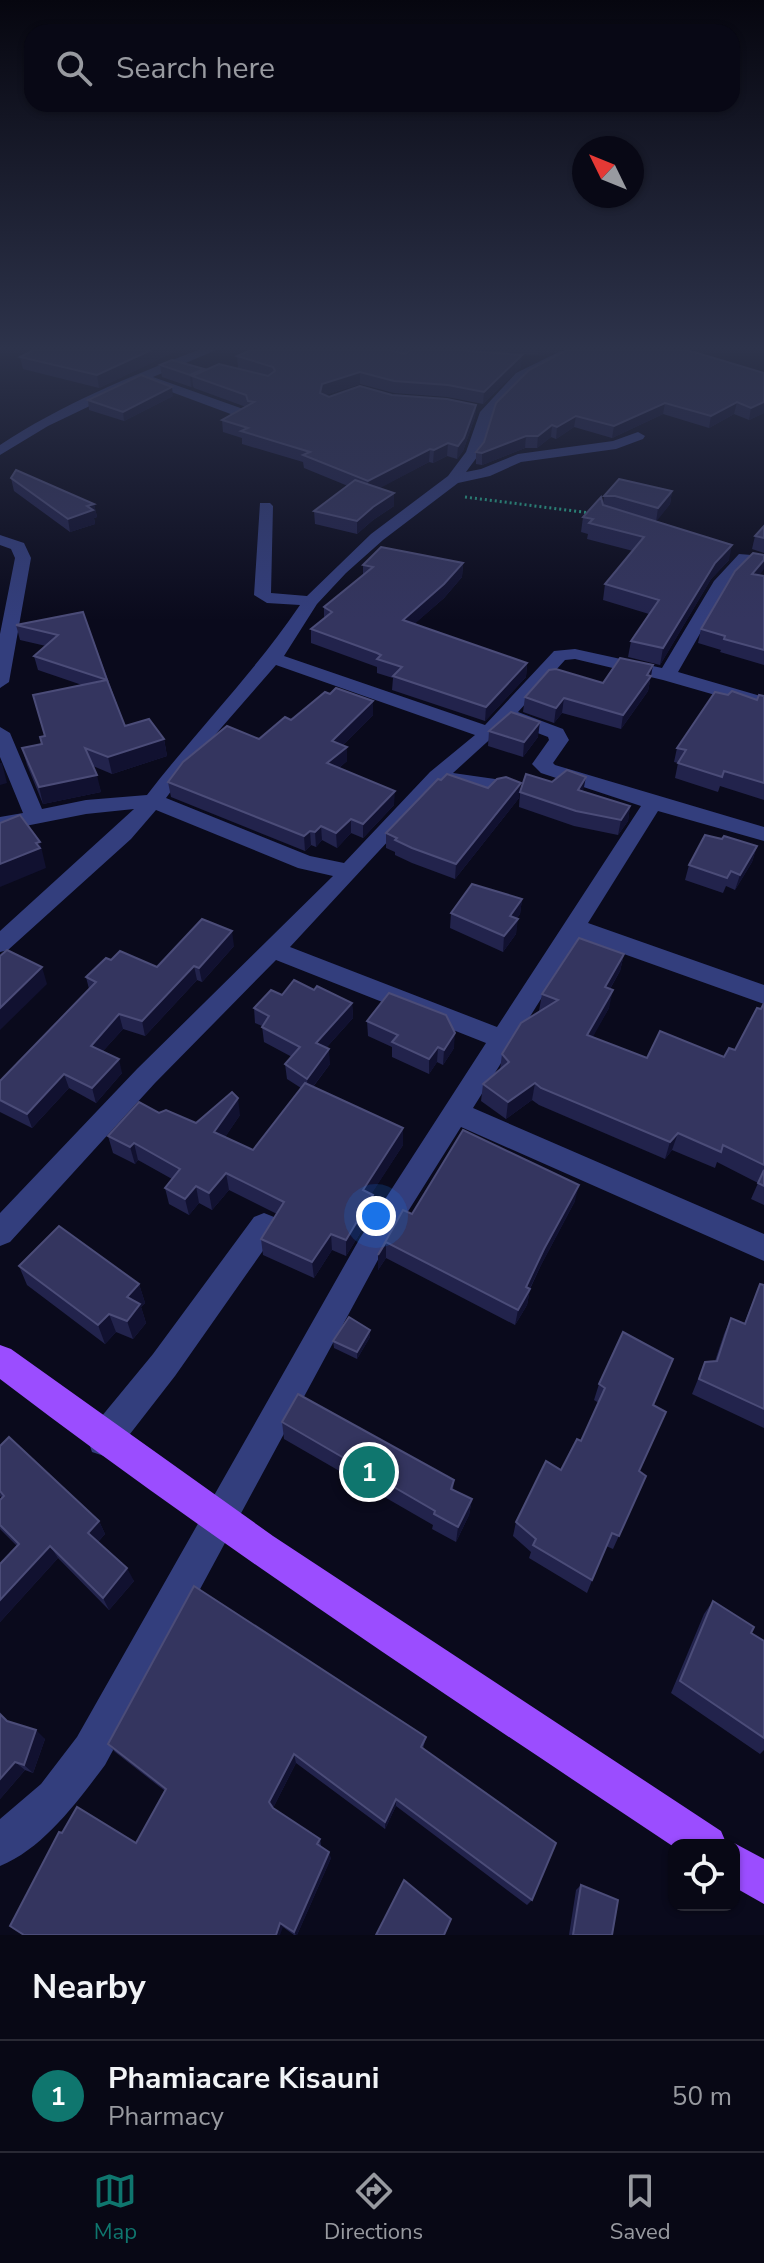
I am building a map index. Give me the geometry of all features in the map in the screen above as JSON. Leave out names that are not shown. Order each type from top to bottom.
[{"type":"main road","points":[[0,1360],[104,1440],[218,1519],[698,1839]]},
{"type":"main road","points":[[740,1867],[764,1883]]},
{"type":"street","points":[[0,944],[123,834],[273,658],[311,601],[367,546],[453,479],[473,453],[475,440]]},
{"type":"street","points":[[453,479],[485,473],[518,458],[616,445],[627,440]]},
{"type":"street","points":[[265,506],[262,595],[311,601]]},
{"type":"street","points":[[0,540],[18,546],[23,558],[5,623],[0,682]]},
{"type":"street","points":[[667,675],[739,555],[764,561]]},
{"type":"street","points":[[0,1233],[146,1076],[437,776],[489,733],[560,655],[567,653],[667,675],[764,703]]},
{"type":"street","points":[[273,658],[489,733]]},
{"type":"street","points":[[506,715],[556,733],[559,740],[542,764],[548,769],[764,834]]},
{"type":"street","points":[[0,733],[10,790],[35,817]]},
{"type":"street","points":[[437,776],[495,785]]},
{"type":"street","points":[[0,824],[86,807],[153,801],[306,863],[348,871]]},
{"type":"street","points":[[0,1846],[55,1798],[91,1751],[370,1247],[500,1038],[653,803]]},
{"type":"street","points":[[574,927],[764,995]]},
{"type":"street","points":[[272,949],[500,1038]]},
{"type":"street","points":[[455,1112],[764,1248]]},
{"type":"street","points":[[104,1440],[164,1365],[264,1226]]},
{"type":"path","points":[[436,494],[592,513]]},
{"type":"building","points":[[272,440],[462,440],[458,446],[448,443],[430,449],[368,481],[303,455],[310,452]]},
{"type":"building","points":[[515,440],[482,453],[476,452],[484,442]]},
{"type":"building","points":[[16,470],[94,504],[87,506],[93,510],[68,519],[11,478]]},
{"type":"building","points":[[619,479],[672,491],[658,508],[604,496]]},
{"type":"building","points":[[355,480],[394,493],[357,521],[314,511]]},
{"type":"building","points":[[601,497],[603,505],[732,545],[715,563],[663,648],[631,641],[659,600],[605,584],[644,537],[589,523],[593,519],[583,517]]},
{"type":"building","points":[[764,526],[764,538],[755,536]]},
{"type":"building","points":[[381,547],[463,563],[403,620],[527,663],[486,707],[393,676],[402,667],[377,659],[381,655],[377,653],[311,629],[332,612],[324,607],[373,567],[363,565]]},
{"type":"building","points":[[753,553],[764,555],[764,560],[752,574],[764,576],[764,650],[701,629],[735,571]]},
{"type":"building","points":[[83,612],[107,680],[34,656],[58,635],[16,625]]},
{"type":"building","points":[[620,658],[653,665],[647,675],[651,676],[623,715],[564,698],[556,708],[525,697],[549,670],[556,669],[603,683]]},
{"type":"building","points":[[107,680],[125,726],[149,719],[164,739],[108,757],[85,748],[97,775],[39,787],[22,748],[42,744],[40,737],[45,736],[33,695]]},
{"type":"building","points":[[336,688],[373,701],[332,741],[347,747],[327,763],[395,791],[363,824],[351,819],[336,833],[321,826],[304,836],[168,782],[183,762],[227,726],[259,739],[285,717],[291,720],[325,692],[330,694]]},
{"type":"building","points":[[732,691],[757,700],[759,695],[764,696],[764,783],[724,771],[722,777],[678,763],[686,750],[677,748],[715,692],[728,695]]},
{"type":"building","points":[[511,712],[540,722],[524,742],[489,731]]},
{"type":"building","points":[[567,770],[586,777],[578,790],[630,806],[621,820],[576,811],[520,792],[526,774],[552,782]]},
{"type":"building","points":[[447,774],[488,788],[497,779],[506,777],[521,783],[456,864],[412,848],[386,833],[438,779]]},
{"type":"building","points":[[20,815],[40,842],[36,843],[40,848],[0,864],[0,823]]},
{"type":"building","points":[[705,835],[722,839],[724,836],[757,846],[740,875],[731,871],[727,878],[689,865]]},
{"type":"building","points":[[472,884],[522,899],[510,916],[518,919],[504,936],[451,913]]},
{"type":"building","points":[[202,919],[232,931],[199,968],[194,966],[142,1021],[119,1014],[91,1046],[119,1059],[92,1088],[64,1074],[27,1114],[0,1100],[0,1081],[96,982],[86,977],[106,958],[111,960],[120,951],[157,967]]},
{"type":"building","points":[[579,938],[624,954],[605,987],[613,990],[587,1035],[647,1058],[660,1031],[724,1057],[729,1048],[735,1050],[757,1008],[761,1009],[764,1003],[764,1165],[723,1145],[721,1152],[678,1133],[670,1142],[535,1083],[508,1102],[483,1084],[509,1062],[502,1054],[521,1023],[558,1000],[542,994]]},
{"type":"building","points":[[7,950],[42,967],[0,1008],[0,956]]},
{"type":"building","points":[[294,980],[314,990],[317,986],[352,1003],[316,1043],[329,1049],[307,1079],[285,1064],[300,1047],[262,1027],[269,1016],[254,1008],[271,990],[282,995]]},
{"type":"building","points":[[389,993],[446,1015],[455,1033],[444,1050],[438,1047],[429,1059],[392,1042],[398,1035],[367,1021]]},
{"type":"building","points":[[305,1083],[403,1128],[363,1190],[373,1195],[346,1240],[331,1234],[312,1262],[261,1239],[284,1202],[226,1173],[209,1193],[196,1186],[185,1199],[165,1188],[180,1169],[134,1143],[130,1147],[108,1136],[139,1102],[159,1113],[166,1110],[196,1123],[232,1092],[238,1098],[214,1132],[253,1150]]},
{"type":"building","points":[[463,1130],[579,1185],[544,1249],[526,1287],[530,1289],[518,1310],[386,1242],[378,1255],[403,1210],[412,1214]]},
{"type":"building","points":[[764,1170],[764,1186],[758,1183]]},
{"type":"building","points":[[59,1226],[139,1284],[127,1297],[140,1304],[127,1321],[109,1314],[98,1325],[19,1266]]},
{"type":"building","points":[[760,1284],[764,1285],[764,1409],[699,1379],[705,1362],[717,1361],[731,1318],[745,1324]]},
{"type":"building","points":[[349,1317],[370,1330],[357,1352],[333,1341]]},
{"type":"building","points":[[623,1332],[673,1359],[653,1405],[666,1412],[639,1471],[646,1476],[619,1536],[612,1533],[592,1580],[533,1545],[536,1539],[516,1522],[546,1461],[561,1470],[577,1439],[581,1441],[605,1388],[599,1384]]},
{"type":"building","points":[[298,1394],[454,1480],[451,1489],[472,1499],[458,1527],[282,1422]]},
{"type":"building","points":[[9,1437],[99,1521],[88,1533],[127,1568],[103,1598],[50,1546],[0,1600],[0,1564],[19,1544],[0,1525],[0,1500],[4,1496],[0,1491],[0,1446]]},
{"type":"building","points":[[194,1586],[426,1737],[421,1747],[556,1843],[532,1900],[396,1799],[385,1822],[294,1754],[269,1802],[273,1808],[320,1839],[317,1844],[329,1852],[294,1932],[280,1923],[276,1935],[24,1935],[10,1926],[59,1832],[62,1833],[77,1807],[136,1843],[166,1789],[108,1744]]},
{"type":"building","points":[[713,1601],[754,1627],[751,1633],[764,1641],[764,1738],[680,1681]]},
{"type":"building","points":[[0,1714],[7,1721],[36,1730],[24,1765],[15,1762],[0,1779]]},
{"type":"building","points":[[404,1880],[451,1919],[444,1935],[376,1935]]},
{"type":"building","points":[[581,1885],[618,1900],[612,1935],[573,1935]]},
{"type":"place","name":"Phamiacare Kisauni","points":[[369,1472]]}]
